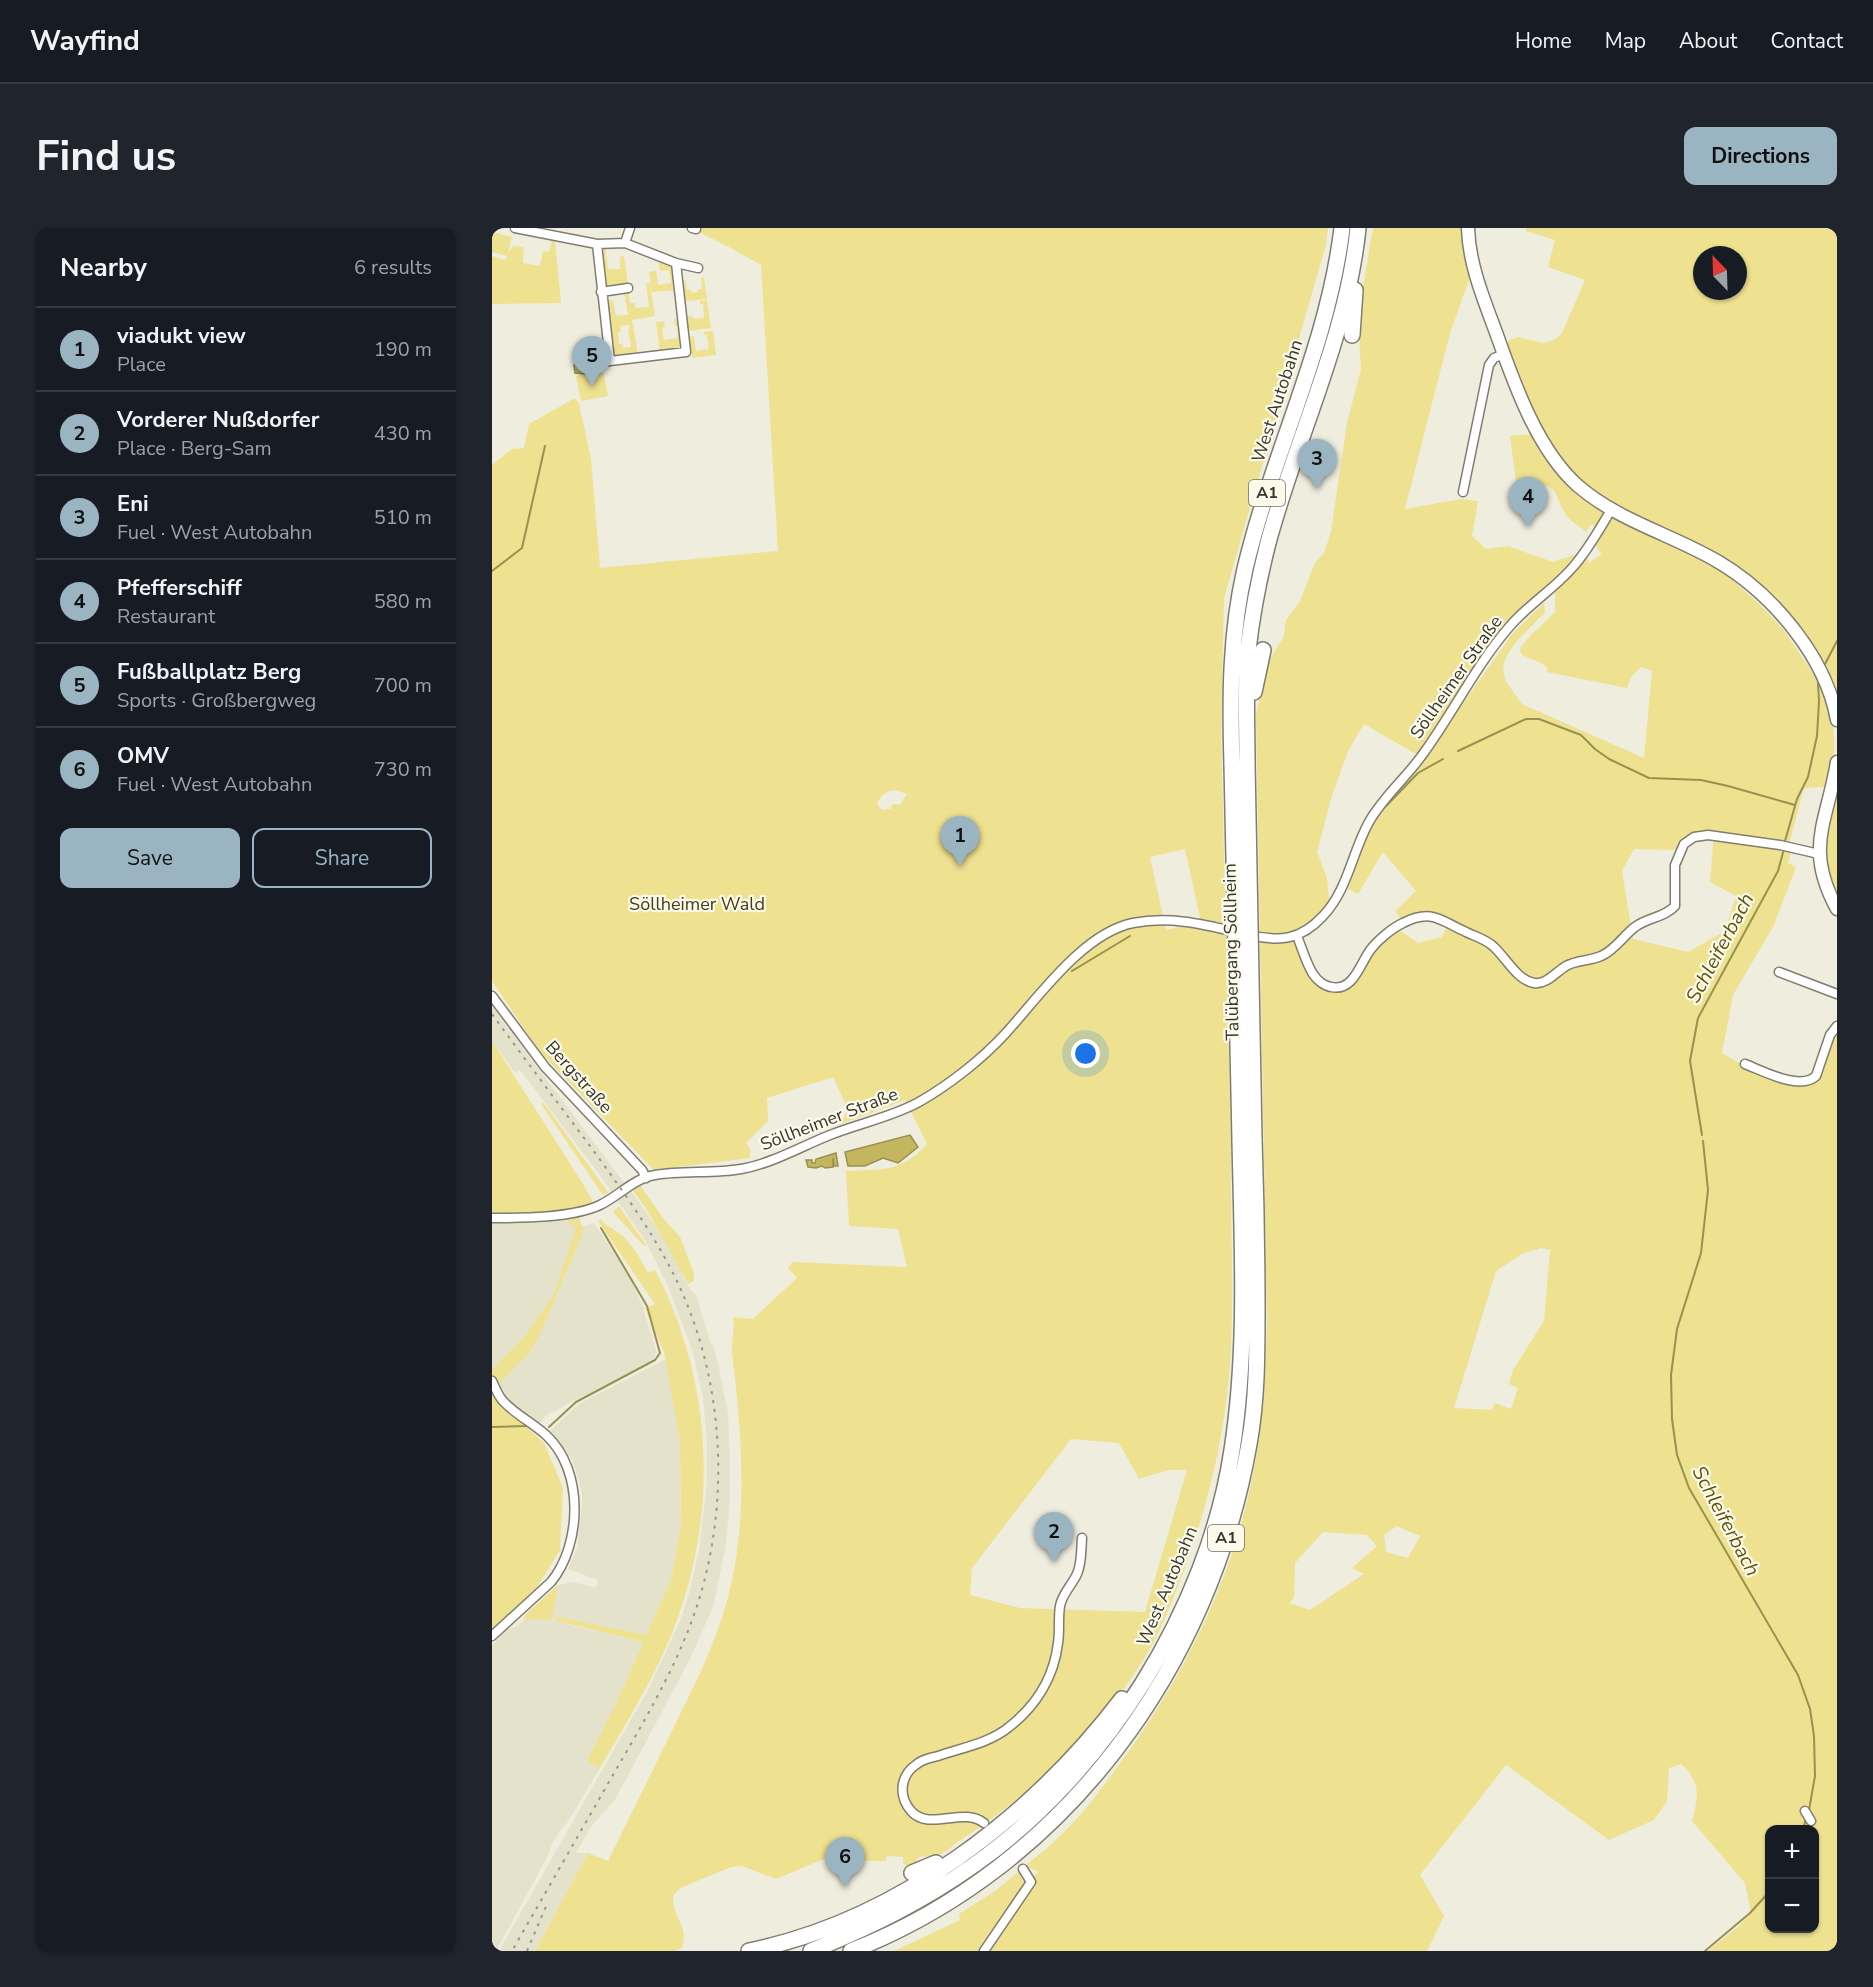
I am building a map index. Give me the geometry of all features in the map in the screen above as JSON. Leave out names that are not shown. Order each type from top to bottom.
[{"type":"highway","name":"West Autobahn","points":[[1240,764],[1232,662],[1234,630],[1241,587],[1257,526],[1322,325],[1333,284],[1342,228]]},
{"type":"highway","name":"West Autobahn","points":[[1240,764],[1247,726],[1248,651],[1258,585],[1274,522],[1335,338],[1351,272],[1358,228]]},
{"type":"highway","points":[[1351,272],[1355,285],[1352,335]]},
{"type":"highway","points":[[1247,726],[1253,710],[1256,679],[1263,650]]},
{"type":"highway","name":"Talübergang Söllheim","points":[[1240,764],[1247,1139]]},
{"type":"highway","name":"West Autobahn","points":[[811,1951],[872,1926],[927,1896],[976,1864],[1024,1826],[1068,1784],[1113,1728],[1148,1675],[1175,1626],[1203,1560],[1220,1506],[1232,1451],[1244,1322],[1247,1139]]},
{"type":"highway","name":"West Autobahn","points":[[858,1949],[916,1921],[957,1896],[1043,1830],[1090,1782],[1124,1740],[1160,1687],[1190,1632],[1215,1573],[1236,1506],[1250,1442],[1257,1366],[1257,1258],[1247,1139]]},
{"type":"highway","points":[[912,1873],[928,1868],[984,1831],[998,1827],[1046,1783],[1105,1721],[1126,1693],[1148,1675]]},
{"type":"highway","points":[[749,1951],[807,1935],[888,1900],[926,1879],[965,1853],[984,1831]]},
{"type":"street","points":[[515,228],[597,244],[625,243],[676,263],[698,268]]},
{"type":"street","points":[[625,243],[630,228]]},
{"type":"street","points":[[1468,228],[1474,269],[1504,354],[1534,424],[1553,457],[1577,484],[1611,510],[1718,561],[1767,600],[1784,618],[1816,662],[1833,698],[1837,720]]},
{"type":"street","points":[[597,244],[610,361]]},
{"type":"street","points":[[598,363],[686,352],[676,263]]},
{"type":"street","points":[[601,292],[628,288]]},
{"type":"street","points":[[1463,492],[1489,365],[1494,358],[1504,354]]},
{"type":"street","name":"Söllheimer Straße","points":[[492,1218],[543,1216],[590,1209],[612,1198],[637,1181],[654,1175],[742,1169],[866,1122],[899,1112],[921,1101],[978,1061],[1057,974],[1082,952],[1113,930],[1131,923],[1185,921],[1268,939],[1297,936],[1325,914],[1347,879],[1369,823],[1423,755],[1509,626],[1573,567],[1593,541],[1611,510]]},
{"type":"street","points":[[1837,762],[1822,822],[1819,855],[1823,878],[1837,909]]},
{"type":"street","points":[[1297,936],[1313,974],[1330,987],[1340,987],[1354,978],[1372,949],[1392,930],[1402,923],[1422,916],[1432,916],[1483,938],[1493,945],[1521,976],[1533,983],[1542,983],[1568,965],[1603,956],[1637,925],[1668,913],[1675,906],[1675,865],[1684,844],[1694,837],[1708,835],[1770,843],[1819,855]]},
{"type":"street","points":[[1779,972],[1837,994]]},
{"type":"street","name":"Bergstraße","points":[[492,996],[544,1067],[642,1170],[646,1178]]},
{"type":"street","points":[[1745,1064],[1782,1078],[1802,1083],[1811,1081],[1816,1076],[1830,1035],[1837,1026]]},
{"type":"street","points":[[492,1381],[501,1399],[556,1446],[567,1467],[574,1496],[572,1539],[559,1573],[492,1636]]},
{"type":"street","points":[[984,1831],[975,1817],[931,1819],[914,1814],[903,1798],[903,1781],[911,1768],[922,1761],[1002,1732],[1020,1717],[1042,1690],[1052,1672],[1056,1658],[1060,1607],[1080,1566],[1082,1538]]},
{"type":"street","points":[[1805,1811],[1811,1821]]},
{"type":"street","points":[[984,1951],[1031,1882],[1023,1869]]},
{"type":"shaded area","points":[[583,359],[594,360],[596,370],[585,374],[575,373],[574,365]]},
{"type":"shaded area","points":[[492,1004],[645,1210],[669,1248],[688,1286],[696,1295],[713,1345],[728,1413],[730,1501],[725,1550],[713,1607],[690,1659],[615,1800],[591,1827],[576,1853],[588,1853],[535,1951],[499,1951],[648,1690],[680,1621],[699,1551],[707,1481],[707,1441],[703,1398],[693,1352],[667,1284],[645,1240],[599,1174],[520,1070],[515,1073],[492,1041]]},
{"type":"shaded area","points":[[910,1135],[918,1147],[898,1163],[883,1158],[865,1166],[848,1166],[845,1152]]},
{"type":"shaded area","points":[[836,1153],[838,1166],[834,1166],[833,1158],[833,1167],[808,1167],[806,1160],[812,1160],[812,1163],[815,1163],[816,1159]]},
{"type":"shaded area","points":[[567,1218],[576,1228],[553,1296],[523,1338],[492,1369],[492,1221]]},
{"type":"shaded area","points":[[594,1223],[627,1273],[644,1308],[656,1350],[655,1356],[651,1361],[545,1416],[540,1424],[510,1402],[496,1385],[529,1353],[538,1339],[584,1231],[582,1226]]},
{"type":"shaded area","points":[[666,1359],[680,1441],[681,1526],[671,1580],[646,1636],[559,1617],[557,1621],[643,1642],[611,1715],[587,1761],[600,1768],[567,1823],[560,1830],[496,1951],[492,1951],[492,1646],[506,1630],[519,1625],[524,1619],[552,1619],[558,1585],[573,1582],[596,1588],[598,1580],[568,1569],[577,1549],[582,1493],[573,1461],[550,1431],[579,1404]]},
{"type":"green space","name":"Söllheimer Wald","points":[[698,228],[1328,228],[1326,245],[1224,598],[1221,731],[1231,1140],[1232,1323],[1229,1379],[1221,1437],[1200,1523],[1158,1633],[1141,1664],[1105,1712],[1065,1756],[1017,1799],[945,1852],[935,1856],[919,1857],[913,1867],[907,1867],[903,1863],[903,1857],[887,1856],[885,1861],[863,1861],[862,1859],[838,1862],[826,1858],[776,1879],[742,1866],[731,1867],[680,1888],[673,1896],[673,1904],[682,1927],[684,1940],[682,1948],[674,1951],[535,1951],[588,1853],[608,1861],[696,1681],[727,1601],[734,1570],[741,1509],[741,1446],[732,1353],[733,1317],[753,1319],[797,1278],[788,1268],[792,1262],[907,1267],[898,1229],[849,1226],[846,1171],[890,1168],[899,1165],[927,1144],[905,1100],[841,1124],[848,1109],[833,1077],[767,1098],[768,1121],[746,1143],[750,1149],[750,1158],[654,1170],[540,1052],[492,981],[492,465],[512,449],[524,448],[529,424],[575,398],[579,404],[591,459],[600,568],[778,551],[761,265],[699,232]],"holes":[[[895,790],[907,794],[900,805],[893,804],[890,809],[881,808],[877,803],[886,792]],[[1185,849],[1201,922],[1166,930],[1150,857]],[[1071,1439],[1119,1443],[1139,1479],[1168,1470],[1187,1470],[1145,1612],[1020,1608],[970,1595],[972,1568]]]},
{"type":"green space","points":[[1373,228],[1462,228],[1471,274],[1450,333],[1405,509],[1462,499],[1478,501],[1472,536],[1486,549],[1508,546],[1553,562],[1577,554],[1587,557],[1589,563],[1602,554],[1596,545],[1596,527],[1591,524],[1586,532],[1574,522],[1562,509],[1555,492],[1548,486],[1530,484],[1527,490],[1517,489],[1510,436],[1543,433],[1506,345],[1509,340],[1518,337],[1543,343],[1554,340],[1562,333],[1585,280],[1548,267],[1555,240],[1526,231],[1526,228],[1837,228],[1837,698],[1792,620],[1680,538],[1676,547],[1726,574],[1783,629],[1814,675],[1819,675],[1833,729],[1833,767],[1829,782],[1825,787],[1804,788],[1788,848],[1792,849],[1788,863],[1796,867],[1774,925],[1733,995],[1722,1053],[1747,1068],[1812,1082],[1837,1029],[1837,1951],[1708,1951],[1740,1925],[1751,1912],[1745,1883],[1692,1821],[1697,1791],[1692,1777],[1681,1764],[1669,1768],[1667,1801],[1654,1820],[1609,1840],[1506,1765],[1420,1875],[1444,1916],[1427,1951],[894,1951],[960,1920],[959,1914],[995,1891],[1018,1872],[1024,1883],[1039,1872],[1025,1866],[1060,1836],[1091,1802],[1139,1736],[1178,1675],[1210,1609],[1236,1541],[1255,1461],[1265,1371],[1267,1326],[1256,714],[1269,661],[1284,636],[1286,620],[1300,601],[1315,563],[1324,553],[1331,532],[1347,423],[1361,369],[1360,304]],"holes":[[[1555,592],[1555,612],[1520,648],[1521,654],[1547,667],[1547,672],[1627,688],[1631,677],[1641,667],[1652,671],[1644,758],[1522,704],[1505,680],[1503,666],[1507,656],[1515,643],[1545,612],[1544,603],[1513,633],[1464,702],[1472,686],[1503,641]],[[1364,724],[1426,760],[1376,818],[1368,832],[1348,889],[1358,894],[1383,852],[1416,891],[1395,911],[1402,920],[1442,917],[1447,926],[1442,937],[1418,943],[1399,930],[1373,951],[1341,990],[1310,974],[1294,932],[1309,923],[1329,901],[1327,878],[1317,852],[1331,799],[1348,751]],[[1695,832],[1714,833],[1710,882],[1736,896],[1725,931],[1688,952],[1633,939],[1622,871],[1634,849],[1677,850],[1681,841]],[[1541,1248],[1550,1250],[1544,1321],[1513,1370],[1509,1384],[1518,1388],[1511,1409],[1495,1403],[1492,1410],[1454,1408],[1496,1271],[1522,1254]],[[1397,1526],[1420,1536],[1408,1558],[1386,1552],[1384,1535]],[[1323,1532],[1367,1535],[1377,1546],[1352,1568],[1364,1574],[1310,1610],[1290,1603],[1294,1597],[1295,1563]]]},
{"type":"green space","points":[[492,232],[512,237],[508,253],[513,246],[524,247],[523,263],[540,266],[543,251],[549,252],[552,241],[555,241],[561,303],[492,304],[492,256],[505,260],[507,256],[492,252]]},
{"type":"green space","points":[[605,247],[608,269],[620,269],[620,257],[624,256],[628,285],[609,288],[606,286],[601,251]]},
{"type":"green space","points":[[658,261],[669,263],[672,266],[675,290],[652,292],[649,272],[656,271],[658,285],[671,283],[669,270],[660,271]]},
{"type":"green space","points":[[701,278],[704,278],[707,299],[684,301],[681,281],[685,280],[687,290],[691,290],[692,293],[702,289]]},
{"type":"green space","points":[[646,283],[650,283],[655,316],[632,320],[638,355],[617,357],[613,350],[606,301],[613,300],[616,316],[628,315],[624,291],[628,291],[630,303],[635,303],[635,308],[649,307]],"holes":[[[630,325],[628,329],[631,347],[623,348],[622,344],[619,344],[620,326]]]},
{"type":"green space","points":[[707,300],[711,328],[688,331],[686,317],[704,318],[703,304],[700,304],[700,301]]},
{"type":"green space","points":[[674,319],[679,319],[681,346],[676,350],[660,353],[656,322],[664,321],[665,327],[662,328],[664,340],[678,338]]},
{"type":"green space","points":[[713,331],[716,355],[692,358],[689,337],[694,336],[696,351],[709,349],[707,335],[704,335],[704,332]]},
{"type":"green space","points":[[603,371],[608,396],[581,401],[576,376]]},
{"type":"green space","points":[[1837,780],[1837,901],[1830,884],[1823,841]]},
{"type":"green space","points":[[492,1041],[583,1184],[592,1204],[555,1211],[492,1213]]},
{"type":"green space","points":[[543,1102],[608,1192],[603,1195],[541,1104]]},
{"type":"green space","points":[[640,1185],[663,1218],[680,1237],[694,1273],[694,1281],[688,1284],[647,1210],[632,1189]]},
{"type":"green space","points":[[619,1206],[646,1245],[644,1246],[613,1212]]},
{"type":"green space","points":[[567,1218],[579,1218],[584,1231],[538,1339],[529,1353],[492,1390],[492,1369],[523,1338],[553,1296],[576,1228],[569,1223]]},
{"type":"green space","points":[[601,1219],[629,1242],[648,1273],[655,1270],[674,1312],[688,1355],[698,1399],[703,1444],[703,1489],[699,1534],[690,1579],[676,1623],[651,1679],[600,1768],[587,1761],[615,1706],[643,1642],[556,1621],[559,1617],[646,1635],[671,1580],[681,1526],[680,1441],[664,1352],[645,1308],[655,1304],[598,1221]]},
{"type":"green space","points":[[492,1390],[499,1401],[544,1443],[563,1488],[560,1550],[533,1594],[492,1628]]},
{"type":"green space","points":[[558,1585],[552,1620],[524,1619],[525,1615]]},
{"type":"waterway","points":[[492,571],[522,548],[545,446]]},
{"type":"waterway","name":"Schleiferbach","points":[[1825,664],[1837,641]]},
{"type":"waterway","name":"Schleiferbach","points":[[1785,841],[1797,799],[1808,777],[1817,736],[1818,683]]},
{"type":"waterway","points":[[1458,751],[1526,719],[1539,719],[1581,735],[1609,759],[1649,778],[1701,780],[1795,805]]},
{"type":"waterway","points":[[1386,806],[1418,773],[1443,759]]},
{"type":"waterway","name":"Schleiferbach","points":[[1702,1135],[1690,1061],[1698,1018],[1778,871],[1784,849]]},
{"type":"waterway","points":[[1072,971],[1130,936]]},
{"type":"waterway","name":"Schleiferbach","points":[[1703,1141],[1708,1190],[1701,1253],[1677,1329],[1671,1375],[1672,1419],[1677,1455],[1689,1488],[1798,1675],[1810,1709],[1814,1736],[1815,1776],[1809,1810]]},
{"type":"waterway","points":[[549,1427],[576,1402],[655,1360],[660,1353],[647,1306],[601,1228]]},
{"type":"waterway","points":[[492,1427],[527,1426]]},
{"type":"waterway","name":"Schleiferbach","points":[[1804,1825],[1806,1818]]},
{"type":"waterway","name":"Schleiferbach","points":[[1705,1951],[1750,1913],[1765,1896]]},
{"type":"railway","points":[[492,1014],[623,1192],[655,1240],[673,1273],[704,1354],[713,1397],[718,1484],[707,1571],[695,1612],[670,1672],[512,1951]]},
{"type":"railway","points":[[527,1951],[547,1904]]},
{"type":"place","name":"Fußballplatz Berg","points":[[592,386]]},
{"type":"place","name":"Eni","points":[[1317,489]]},
{"type":"place","name":"Pfefferschiff","points":[[1528,527]]},
{"type":"place","name":"viadukt view","points":[[960,866]]},
{"type":"place","name":"Vorderer Nußdorfer","points":[[1054,1562]]},
{"type":"place","name":"OMV","points":[[845,1887]]}]
